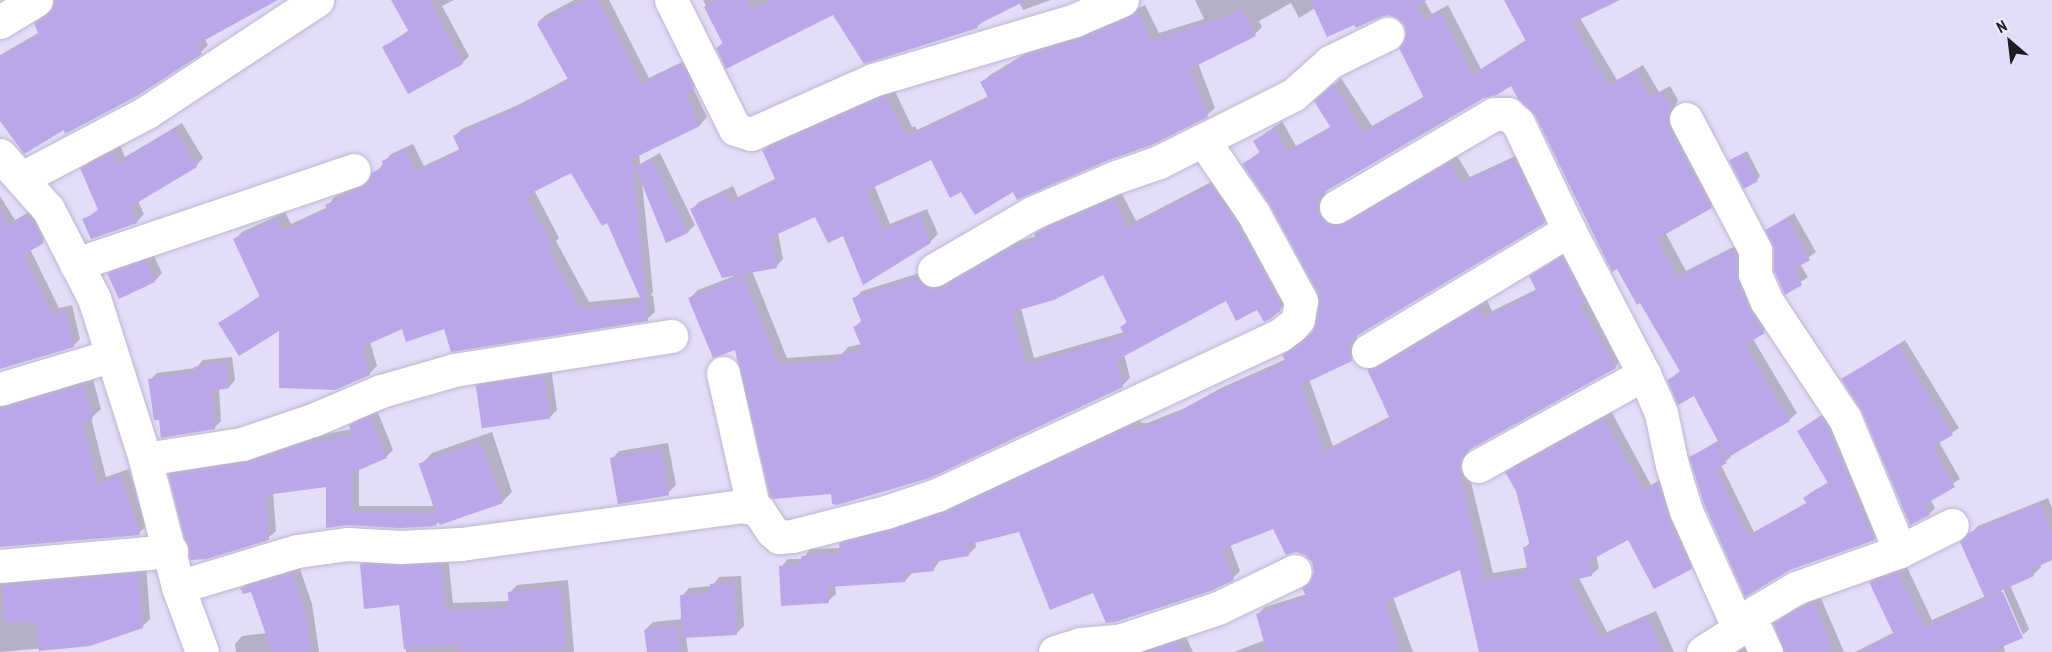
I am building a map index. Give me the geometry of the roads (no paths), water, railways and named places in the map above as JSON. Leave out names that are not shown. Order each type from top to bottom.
[{"type":"street","points":[[0,22],[36,0]]},
{"type":"street","points":[[22,178],[147,112],[317,0]]},
{"type":"street","points":[[683,3],[735,129],[751,134],[873,80],[1075,20],[1122,0]]},
{"type":"street","points":[[934,270],[1032,213],[1116,177],[1159,162],[1293,95],[1330,63],[1387,34]]},
{"type":"street","points":[[1336,207],[1494,114],[1508,114],[1518,123],[1569,230],[1644,374],[1661,413],[1672,465],[1686,511],[1744,622],[1766,652]]},
{"type":"street","points":[[1686,119],[1755,250],[1755,274],[1767,300],[1845,418],[1900,551]]},
{"type":"street","points":[[723,373],[753,506],[779,537],[792,536],[886,512],[937,495],[1280,335],[1298,319],[1301,302],[1253,213],[1203,140]]},
{"type":"street","points":[[0,155],[48,209],[94,298],[110,356],[145,459],[171,551],[178,587],[202,652]]},
{"type":"street","points":[[76,264],[353,170]]},
{"type":"street","points":[[1368,351],[1569,230]]},
{"type":"street","points":[[145,459],[242,444],[313,420],[381,391],[454,370],[671,336]]},
{"type":"street","points":[[0,389],[110,356]]},
{"type":"street","points":[[1478,466],[1644,374]]},
{"type":"street","points":[[178,587],[297,551],[337,546],[461,544],[753,506]]},
{"type":"street","points":[[1703,652],[1796,588],[1900,551],[1952,525]]},
{"type":"street","points":[[0,566],[171,551]]},
{"type":"street","points":[[1055,652],[1081,644],[1119,641],[1196,615],[1295,571]]}]
